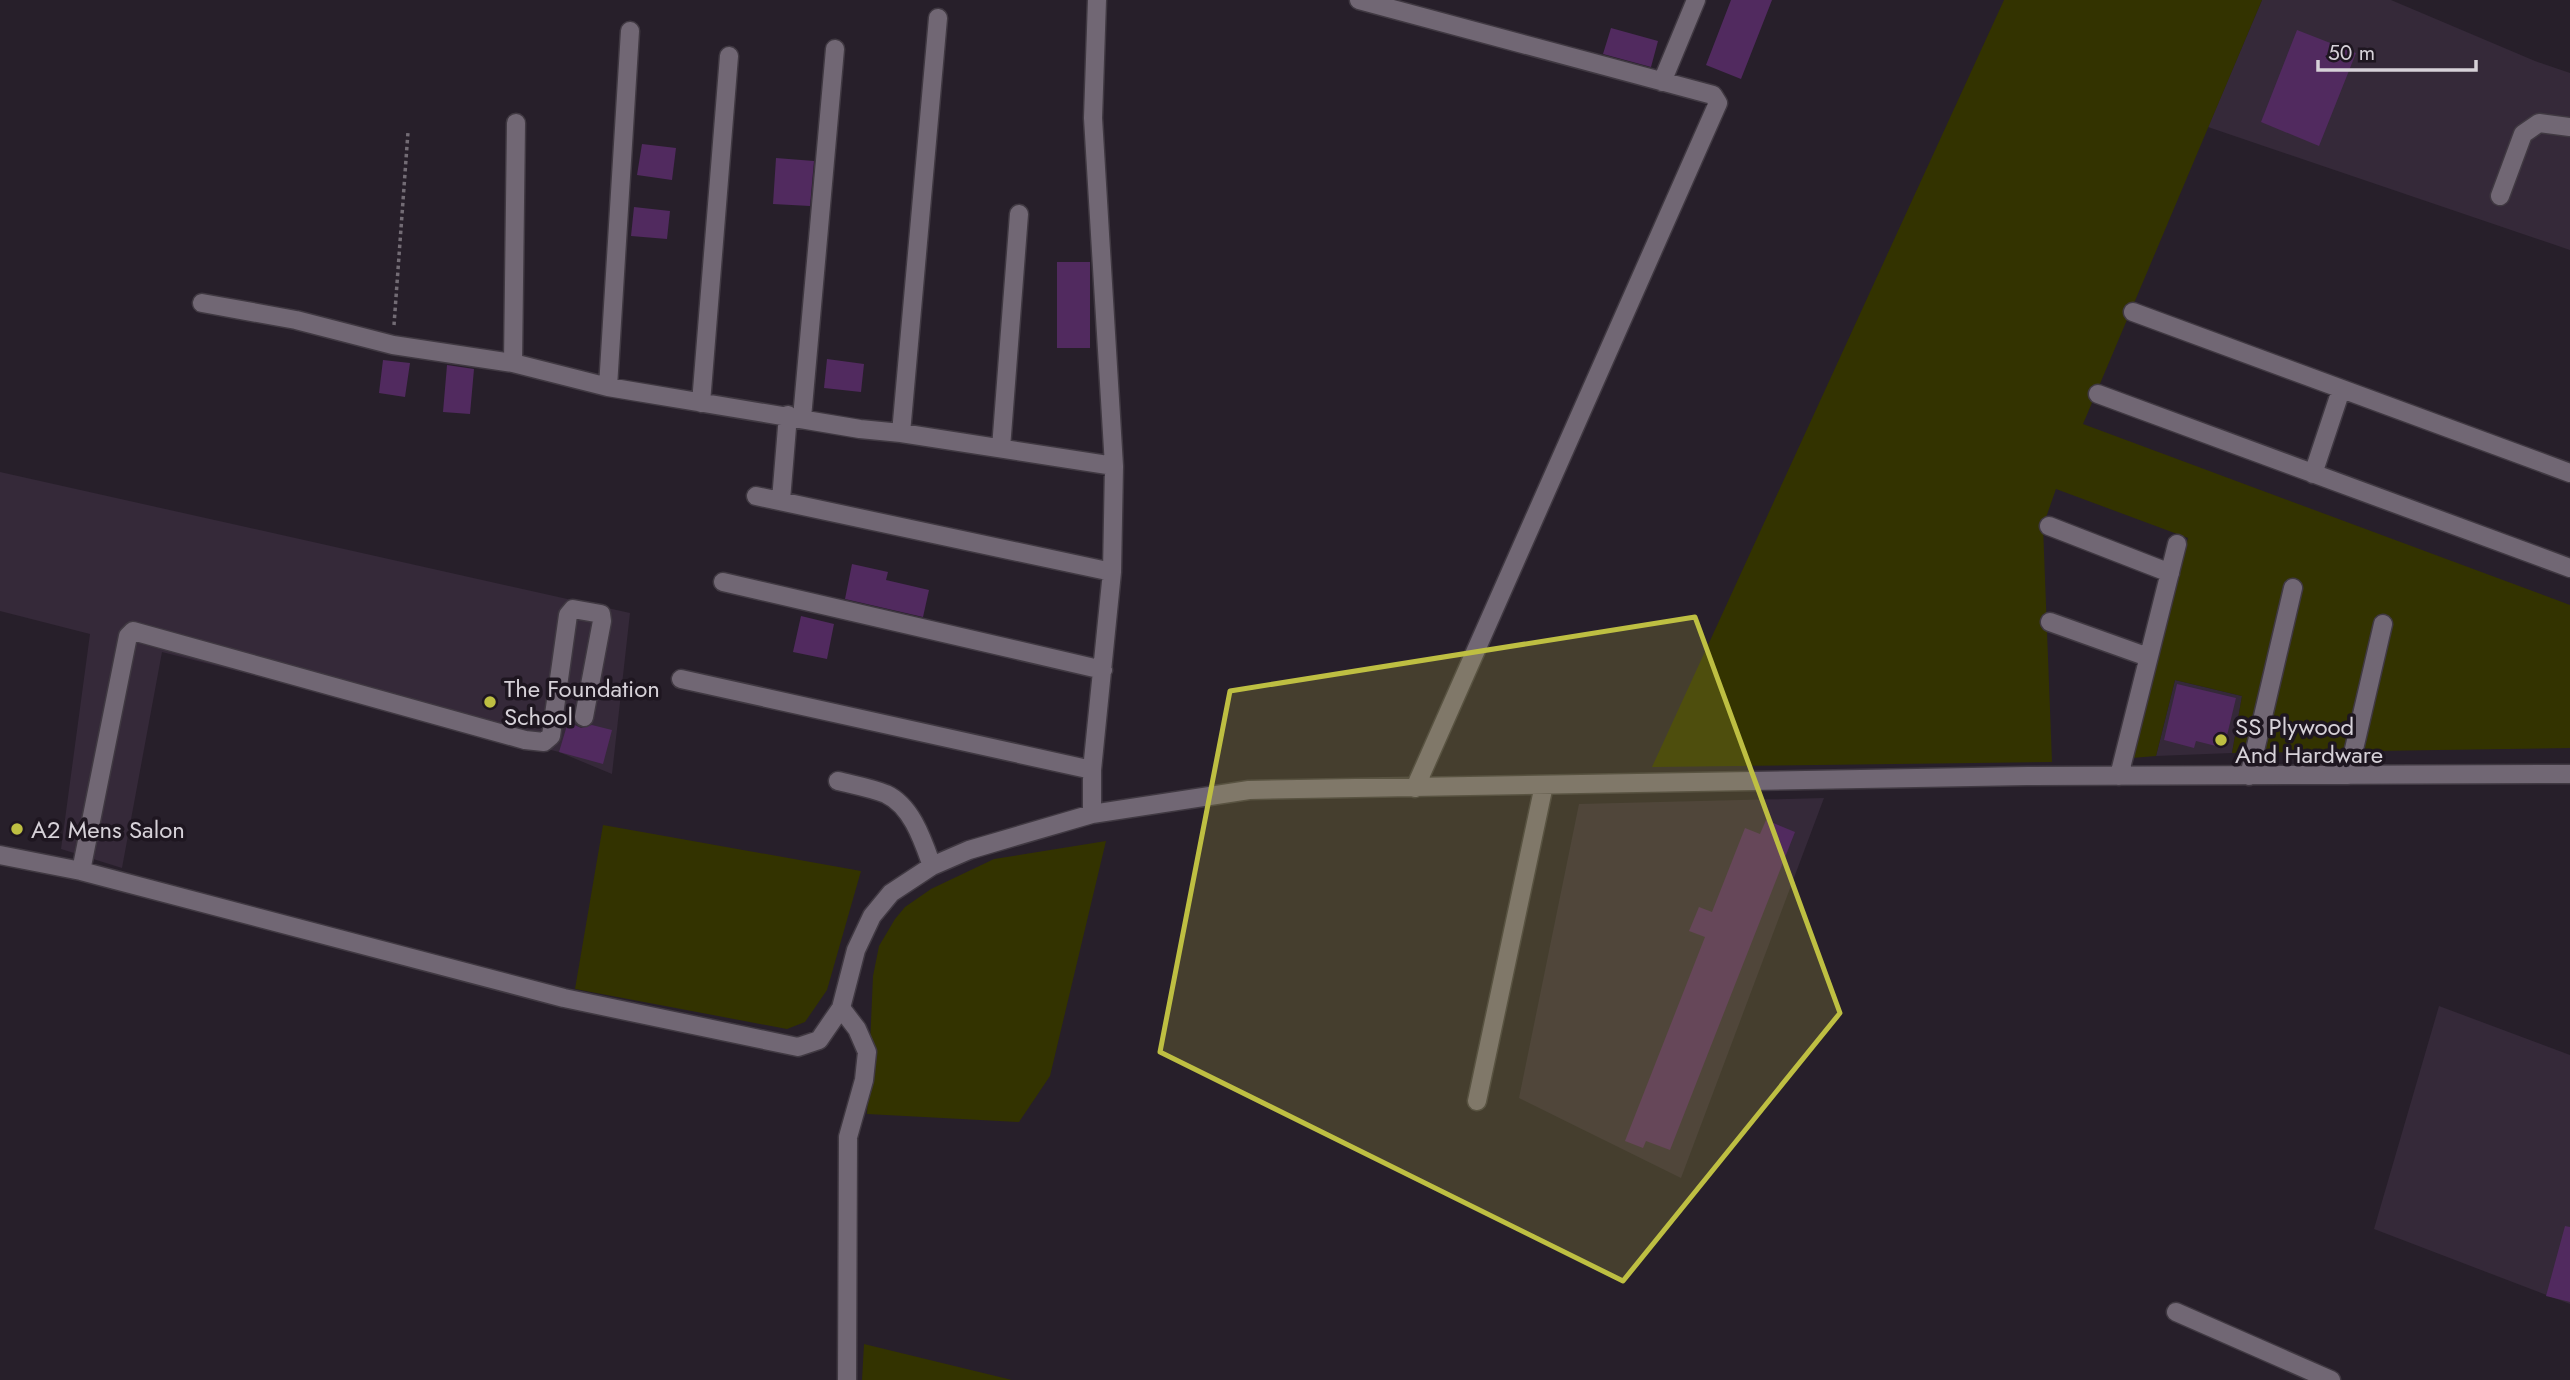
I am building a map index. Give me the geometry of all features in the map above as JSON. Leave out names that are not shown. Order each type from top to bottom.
[{"type":"street","points":[[1092,814],[1092,770],[1112,572],[1114,466],[1093,118],[1097,0]]},
{"type":"street","points":[[1662,82],[1696,0]]},
{"type":"street","points":[[1371,1],[1713,96],[1718,103],[1415,788]]},
{"type":"street","points":[[901,433],[938,18]]},
{"type":"street","points":[[608,387],[629,31]]},
{"type":"street","points":[[781,500],[795,416],[835,50]]},
{"type":"street","points":[[701,403],[729,56]]},
{"type":"street","points":[[513,363],[516,123]]},
{"type":"street","points":[[2500,196],[2523,134],[2539,123],[2570,127]]},
{"type":"street","points":[[1001,449],[1019,214]]},
{"type":"street","points":[[202,303],[296,320],[393,345],[513,363],[608,387],[795,416],[860,429],[1114,466]]},
{"type":"street","points":[[2133,312],[2570,473]]},
{"type":"street","points":[[2314,474],[2341,390]]},
{"type":"street","points":[[2098,394],[2570,568]]},
{"type":"street","points":[[756,496],[1112,572]]},
{"type":"street","points":[[2049,526],[2170,573]]},
{"type":"street","points":[[2119,776],[2177,544]]},
{"type":"street","points":[[723,582],[1103,670]]},
{"type":"street","points":[[2249,776],[2294,588]]},
{"type":"street","points":[[81,872],[128,636],[134,631],[525,740],[544,742],[551,736],[568,615],[573,609],[592,611],[601,614],[602,621],[584,718]]},
{"type":"street","points":[[2050,622],[2148,657]]},
{"type":"street","points":[[2348,775],[2383,624]]},
{"type":"street","points":[[681,679],[1092,770]]},
{"type":"street","points":[[0,855],[81,872],[564,998],[798,1047],[819,1040],[841,1008],[856,950],[872,916],[891,892],[932,866],[969,850],[1092,814],[1249,790],[2119,776],[2570,774]]},
{"type":"street","points":[[838,781],[887,795],[901,806],[920,832],[932,866]]},
{"type":"street","points":[[1477,1101],[1544,785]]},
{"type":"street","points":[[841,1008],[857,1029],[867,1052],[864,1080],[848,1137],[848,1380]]},
{"type":"street","points":[[2176,1312],[2331,1380]]},
{"type":"path","points":[[393,345],[408,132]]},
{"type":"highlighted area","points":[[1695,617],[1840,1013],[1623,1281],[1160,1052],[1230,691]]},
{"type":"shaded area","points":[[2004,0],[2262,0],[2083,424],[2570,605],[2570,748],[2232,753],[2242,696],[2175,680],[2156,756],[2132,758],[2188,538],[2056,489],[2043,526],[2052,762],[1652,767]]},
{"type":"shaded area","points":[[2262,0],[2391,0],[2535,61],[2570,73],[2570,250],[2208,127]]},
{"type":"shaded area","name":"The Foundation School","points":[[0,472],[630,613],[612,774],[559,752],[162,652],[122,868],[61,849],[90,634],[0,611]]},
{"type":"shaded area","points":[[2175,680],[2242,696],[2232,753],[2156,756]]},
{"type":"shaded area","points":[[1824,798],[1681,1178],[1519,1098],[1579,804]]},
{"type":"shaded area","points":[[603,825],[861,871],[827,990],[805,1022],[787,1029],[575,989]]},
{"type":"shaded area","points":[[1106,841],[1050,1076],[1019,1122],[867,1114],[873,976],[879,946],[905,907],[931,889],[994,859]]},
{"type":"shaded area","points":[[2439,1006],[2570,1055],[2570,1304],[2374,1229]]},
{"type":"shaded area","points":[[864,1344],[1012,1380],[862,1380]]},
{"type":"building","points":[[1731,0],[1772,0],[1741,79],[1706,65]]},
{"type":"building","points":[[1611,28],[1658,41],[1651,67],[1603,54]]},
{"type":"building","points":[[2297,30],[2356,53],[2319,146],[2261,122]]},
{"type":"building","points":[[642,144],[676,148],[672,180],[637,175]]},
{"type":"building","points":[[776,158],[814,161],[810,206],[773,204]]},
{"type":"building","points":[[634,207],[670,211],[667,239],[631,236]]},
{"type":"building","points":[[1057,262],[1090,262],[1090,348],[1057,348]]},
{"type":"building","points":[[827,359],[864,364],[861,392],[824,388]]},
{"type":"building","points":[[383,360],[410,363],[405,397],[379,393]]},
{"type":"building","points":[[447,365],[474,369],[470,414],[443,412]]},
{"type":"building","points":[[852,564],[888,572],[886,580],[929,590],[923,617],[845,599]]},
{"type":"building","points":[[801,616],[834,624],[827,659],[793,652]]},
{"type":"building","points":[[2177,684],[2236,698],[2224,748],[2196,741],[2194,748],[2164,740]]},
{"type":"building","points":[[568,722],[581,728],[592,725],[612,730],[603,764],[559,752]]},
{"type":"building","points":[[1766,820],[1795,832],[1670,1150],[1646,1141],[1643,1148],[1625,1141],[1705,937],[1689,931],[1699,907],[1712,912],[1745,828],[1760,834]]},
{"type":"building","points":[[2565,1226],[2570,1227],[2570,1302],[2546,1296]]},
{"type":"place","name":"The Foundation School","points":[[490,702]]},
{"type":"place","name":"SS Plywood And Hardware","points":[[2221,740]]},
{"type":"place","name":"A2 Mens Salon","points":[[17,829]]}]
